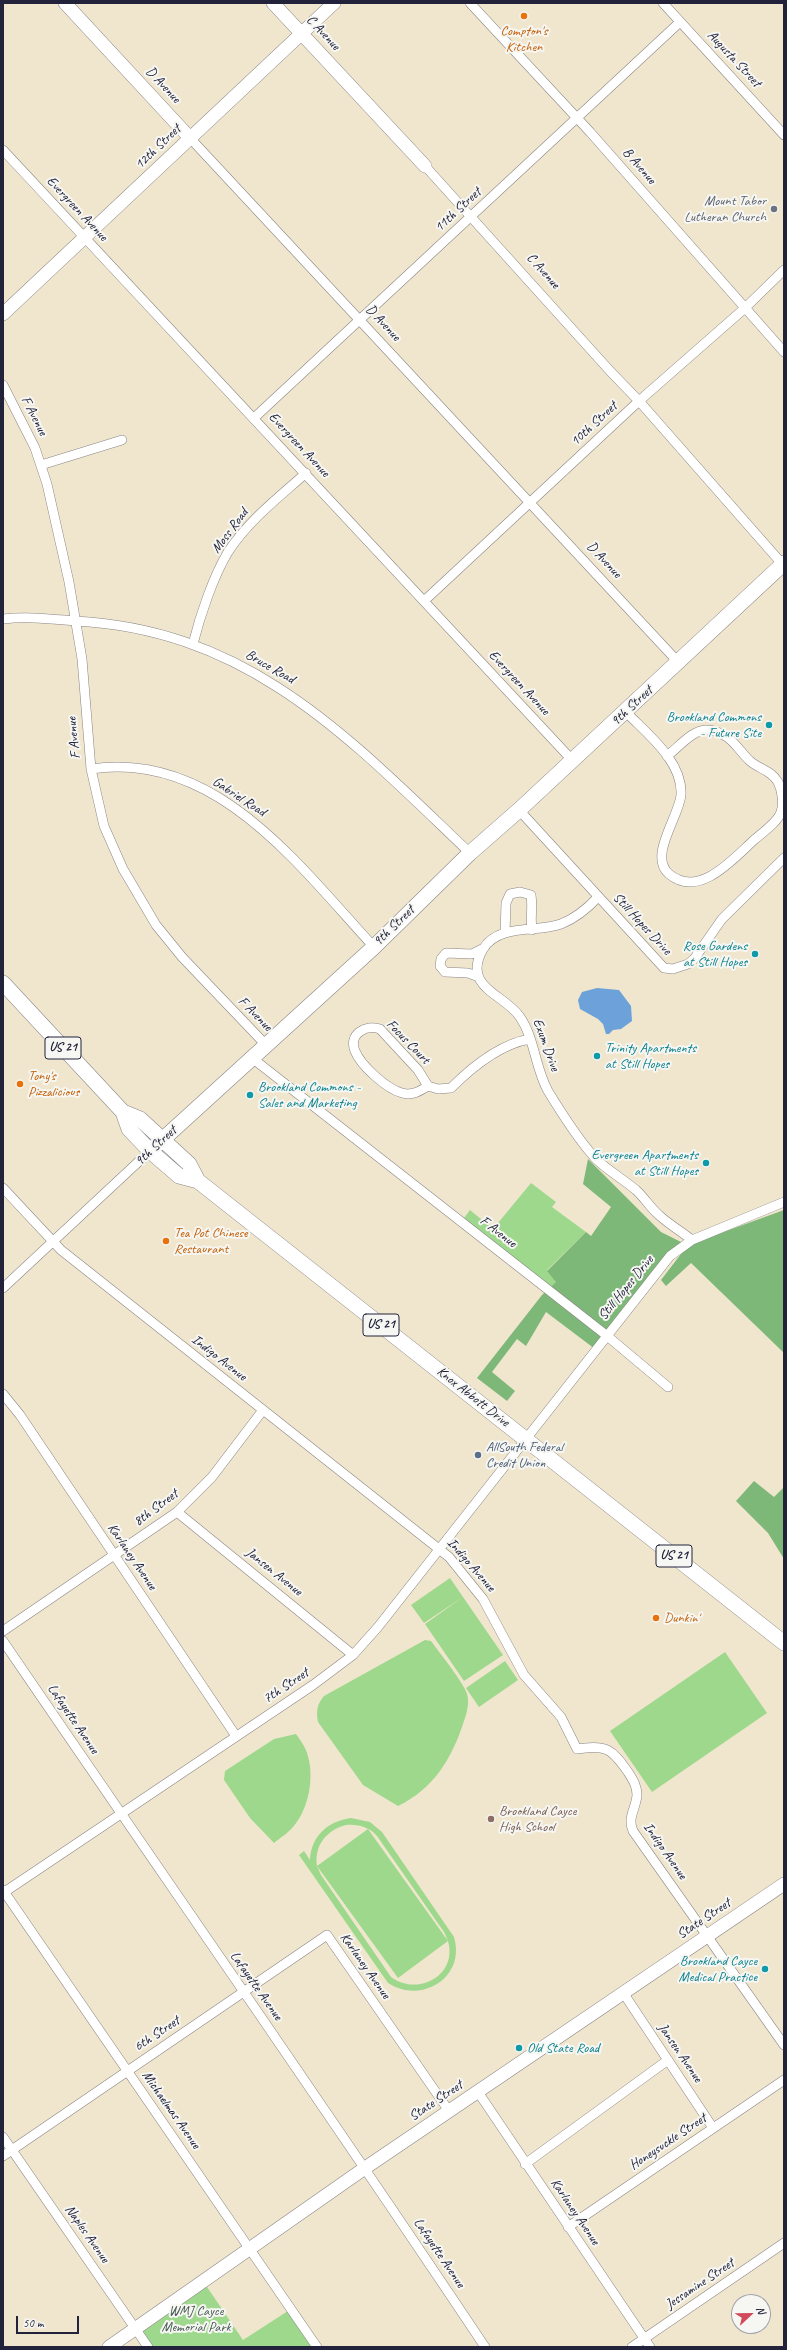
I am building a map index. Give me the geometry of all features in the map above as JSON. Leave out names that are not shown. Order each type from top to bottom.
[{"type":"main road","name":"D Avenue","points":[[65,3],[190,138]]},
{"type":"main road","name":"C Avenue","points":[[273,3],[425,166]]},
{"type":"main road","name":"12th Street","points":[[3,314],[86,238],[334,3]]},
{"type":"main road","name":"9th Street","points":[[150,1151],[374,947],[470,853],[626,712],[679,663],[743,600],[784,564]]},
{"type":"main road","name":"Knox Abbott Drive","points":[[3,983],[123,1112],[129,1129],[150,1151],[179,1176],[198,1181],[784,1643]]},
{"type":"main road","name":"Knox Abbott Drive","points":[[123,1112],[140,1119],[162,1141],[189,1164],[198,1181]]},
{"type":"main road","name":"State Street","points":[[109,2347],[365,2168],[624,1994],[784,1884]]},
{"type":"street","name":"B Avenue","points":[[470,3],[577,118],[784,352]]},
{"type":"street","name":"Augusta Street","points":[[663,3],[784,134]]},
{"type":"street","name":"11th Street","points":[[254,418],[680,22]]},
{"type":"street","name":"D Avenue","points":[[190,138],[679,663]]},
{"type":"street","name":"Evergreen Avenue","points":[[3,150],[572,761]]},
{"type":"street","name":"C Avenue","points":[[425,166],[472,216],[610,371],[639,401],[784,564]]},
{"type":"street","name":"10th Street","points":[[424,601],[639,401],[745,308],[784,270]]},
{"type":"street","name":"F Avenue","points":[[3,385],[41,465],[69,582],[82,659],[91,769],[104,826],[123,869],[147,912],[182,957],[266,1045]]},
{"type":"street","points":[[41,465],[122,440]]},
{"type":"street","name":"Moss Road","points":[[193,644],[205,606],[229,551],[254,520],[306,474]]},
{"type":"street","name":"Bruce Road","points":[[3,619],[28,617],[123,624],[193,644],[246,668],[272,683],[330,723],[353,742],[470,853]]},
{"type":"street","points":[[626,712],[667,756],[678,775],[681,789],[680,806],[662,845],[662,860],[667,872],[677,880],[688,883],[707,878],[721,870],[769,827],[781,813],[782,799],[778,782],[769,771],[750,761],[728,738],[717,731],[706,729],[696,733],[667,756]]},
{"type":"street","name":"Gabriel Road","points":[[91,769],[107,766],[137,767],[167,772],[192,783],[243,813],[267,832],[374,947]]},
{"type":"street","name":"Still Hopes Drive","points":[[519,810],[598,898],[664,968],[673,969],[688,964],[694,959],[722,919],[784,858]]},
{"type":"street","points":[[505,934],[506,903],[510,894],[520,892],[530,895],[532,904],[530,918],[532,930]]},
{"type":"street","points":[[484,948],[480,957],[479,977],[468,973],[445,972],[440,966],[441,959],[446,953],[472,954],[484,948],[493,939],[513,931],[546,928],[570,920],[587,909],[598,898]]},
{"type":"street","name":"Exum Drive","points":[[479,977],[484,987],[495,997],[513,1006],[521,1019],[530,1039],[536,1063],[547,1089],[568,1124],[596,1158],[635,1189],[660,1216],[692,1240]]},
{"type":"street","name":"Focus Court","points":[[428,1086],[418,1070],[380,1029],[372,1026],[365,1028],[358,1033],[353,1042],[354,1051],[385,1085],[403,1094],[416,1093],[428,1086],[452,1088],[467,1072],[485,1059],[518,1041],[530,1039]]},
{"type":"street","name":"F Avenue","points":[[252,1058],[606,1335],[668,1387]]},
{"type":"street","name":"9th Street","points":[[3,1288],[150,1151]]},
{"type":"street","name":"Indigo Avenue","points":[[3,1188],[53,1242],[263,1410],[440,1548],[483,1598],[524,1675],[540,1696],[561,1717],[577,1749],[599,1747],[616,1755],[633,1780],[636,1790],[630,1817],[633,1831],[708,1935],[784,2045]]},
{"type":"street","name":"Still Hopes Drive","points":[[526,1439],[606,1335],[670,1256],[692,1240],[784,1202]]},
{"type":"street","name":"Karlaney Avenue","points":[[3,1394],[20,1415],[236,1736]]},
{"type":"street","name":"8th Street","points":[[3,1630],[177,1512],[212,1477],[263,1410]]},
{"type":"street","name":"7th Street","points":[[4,1891],[313,1685],[353,1655],[378,1627],[526,1439]]},
{"type":"street","name":"Jansen Avenue","points":[[177,1512],[353,1655]]},
{"type":"street","name":"Lafayette Avenue","points":[[3,1641],[242,1992],[365,2168],[485,2347]]},
{"type":"street","name":"Michaelmas Avenue","points":[[4,1891],[317,2347]]},
{"type":"street","name":"Karlaney Avenue","points":[[327,1935],[449,2111]]},
{"type":"street","name":"6th Street","points":[[3,2156],[327,1935]]},
{"type":"street","name":"Jansen Avenue","points":[[624,1994],[713,2128]]},
{"type":"street","points":[[525,2164],[668,2060]]},
{"type":"street","name":"Honeysuckle Street","points":[[568,2227],[784,2080]]},
{"type":"street","name":"Karlaney Avenue","points":[[478,2092],[525,2164],[650,2347]]},
{"type":"street","name":"Naples Avenue","points":[[3,2137],[148,2347]]},
{"type":"street","name":"Jessamine Street","points":[[632,2347],[784,2243]]},
{"type":"green space","points":[[588,1159],[661,1232],[685,1244],[595,1349],[546,1312],[526,1346],[517,1339],[492,1372],[515,1391],[507,1401],[477,1378],[542,1295],[556,1282],[547,1271],[586,1232],[591,1236],[611,1207],[583,1184]]},
{"type":"green space","points":[[531,1183],[556,1202],[552,1207],[586,1232],[547,1270],[557,1281],[548,1290],[461,1222],[470,1210],[493,1229]]},
{"type":"green space","points":[[784,1210],[784,1353],[691,1263],[666,1286],[661,1280],[684,1250],[696,1242]]},
{"type":"green space","points":[[754,1481],[774,1497],[784,1487],[784,1559],[768,1533],[736,1501]]},
{"type":"green space","points":[[450,1578],[463,1597],[424,1623],[411,1605]]},
{"type":"green space","points":[[463,1597],[503,1655],[464,1681],[425,1624]]},
{"type":"green space","points":[[425,1640],[431,1641],[465,1689],[468,1702],[467,1709],[453,1750],[439,1772],[421,1791],[398,1806],[363,1785],[318,1722],[317,1714],[320,1702],[324,1696]]},
{"type":"green space","points":[[725,1652],[767,1713],[652,1792],[610,1731]]},
{"type":"green space","points":[[505,1661],[518,1680],[479,1707],[466,1688]]},
{"type":"green space","points":[[296,1734],[305,1748],[309,1762],[310,1782],[307,1802],[299,1820],[291,1829],[274,1843],[250,1818],[224,1780],[225,1771],[274,1739]]},
{"type":"green space","points":[[351,1818],[370,1822],[382,1832],[454,1937],[456,1951],[454,1964],[447,1975],[438,1983],[427,1989],[414,1991],[401,1989],[388,1983],[299,1855],[304,1851],[310,1860],[311,1851],[317,1837],[328,1826]],"holes":[[[355,1825],[367,1828],[374,1833],[444,1932],[448,1941],[450,1953],[447,1964],[441,1973],[424,1983],[413,1985],[402,1983],[391,1977],[321,1875],[317,1866],[318,1851],[323,1840],[339,1827]]]},
{"type":"green space","points":[[368,1829],[448,1941],[398,1978],[317,1866]]},
{"type":"green space","name":"WMJ Cayce Memorial Park","points":[[203,2281],[243,2340],[291,2309],[317,2347],[148,2347],[135,2328]]},
{"type":"water","points":[[597,988],[619,990],[631,1006],[632,1021],[621,1029],[613,1030],[609,1034],[606,1034],[603,1024],[598,1019],[580,1009],[578,1000],[582,992]]},
{"type":"place","name":"Compton's Kitchen","points":[[524,16]]},
{"type":"place","name":"Mount Tabor Lutheran Church","points":[[774,209]]},
{"type":"place","name":"Brookland Commons - Future Site","points":[[769,725]]},
{"type":"place","name":"Rose Gardens at Still Hopes","points":[[755,954]]},
{"type":"place","name":"Trinity Apartments at Still Hopes","points":[[597,1056]]},
{"type":"place","name":"Tony's Pizzalicious","points":[[20,1084]]},
{"type":"place","name":"Brookland Commons - Sales and Marketing","points":[[250,1095]]},
{"type":"place","name":"Evergreen Apartments at Still Hopes","points":[[706,1163]]},
{"type":"place","name":"Tea Pot Chinese Restaurant","points":[[166,1241]]},
{"type":"place","name":"AllSouth Federal Credit Union","points":[[478,1455]]},
{"type":"place","name":"Dunkin'","points":[[656,1618]]},
{"type":"place","name":"Brookland Cayce High School","points":[[491,1819]]},
{"type":"place","name":"Brookland Cayce Medical Practice","points":[[765,1969]]},
{"type":"place","name":"Old State Road","points":[[519,2048]]}]
